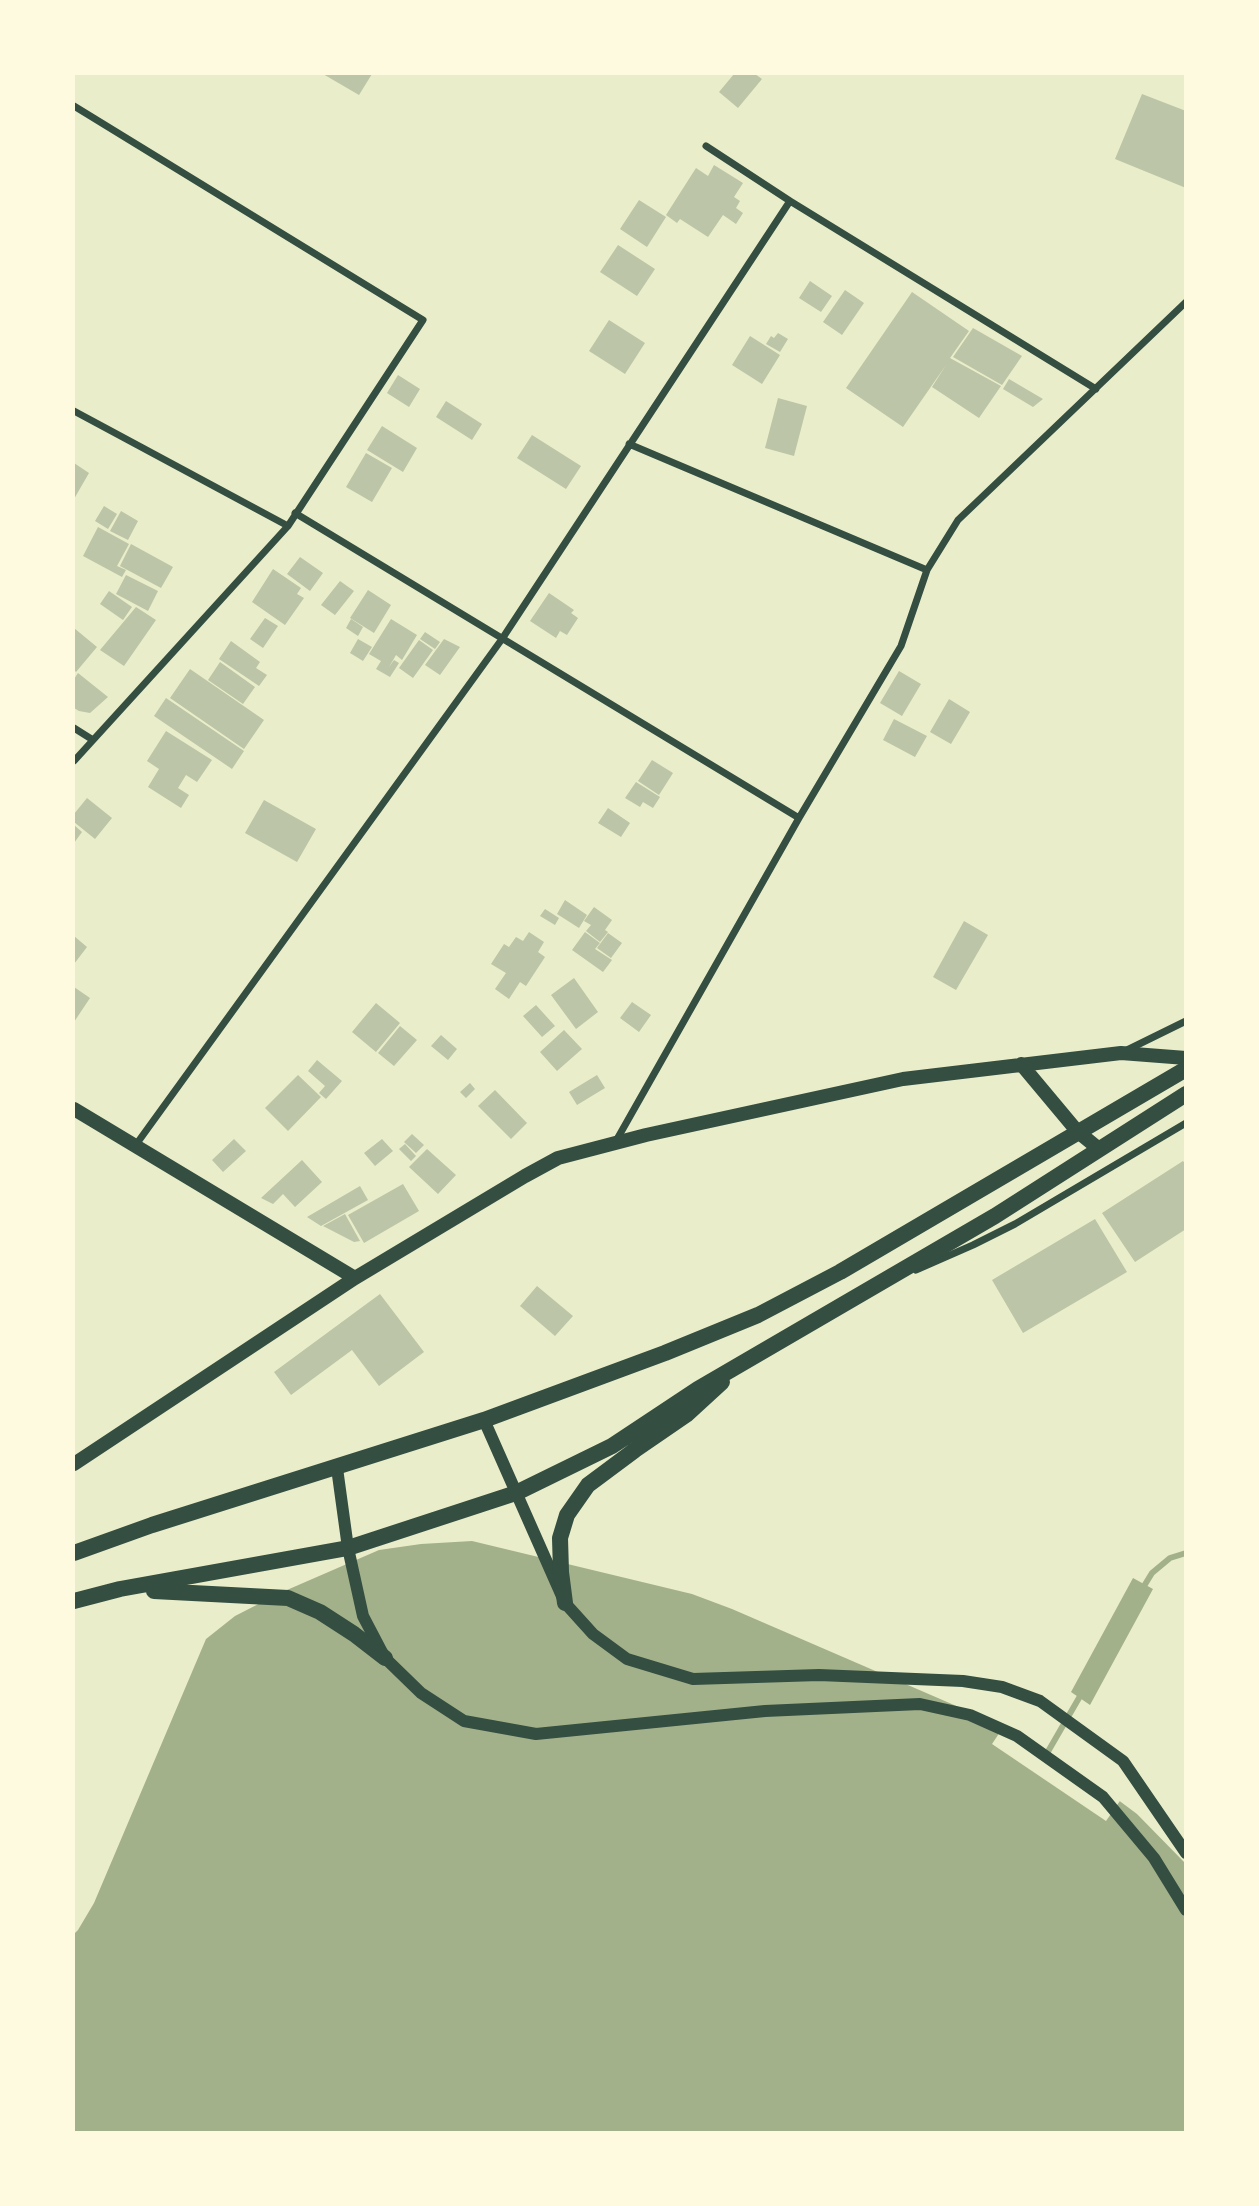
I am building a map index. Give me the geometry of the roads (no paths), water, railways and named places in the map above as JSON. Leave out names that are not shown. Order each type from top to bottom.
[{"type":"highway","points":[[74,1553],[152,1525],[484,1420],[665,1353],[758,1315],[840,1272],[1185,1069]]},
{"type":"highway","points":[[74,1601],[120,1589],[348,1548],[516,1493],[612,1446],[698,1388],[995,1216],[1185,1094]]},
{"type":"highway","points":[[565,1603],[560,1538],[568,1515],[588,1485],[686,1415],[746,1361]]},
{"type":"highway","points":[[120,1589],[288,1598],[320,1612],[385,1658]]},
{"type":"main road","points":[[74,1464],[355,1278],[558,1158],[616,1142],[903,1079],[1121,1053],[1185,1058]]},
{"type":"main road","points":[[1021,1064],[1077,1131],[1099,1149]]},
{"type":"main road","points":[[74,1109],[355,1278]]},
{"type":"street","points":[[74,106],[423,320],[288,526],[74,761]]},
{"type":"street","points":[[706,146],[790,201],[1096,389]]},
{"type":"street","points":[[134,1147],[502,639],[790,201]]},
{"type":"street","points":[[616,1142],[799,818],[901,646],[927,570],[958,520],[1185,302]]},
{"type":"street","points":[[74,411],[288,526]]},
{"type":"street","points":[[629,444],[927,570]]},
{"type":"street","points":[[295,513],[799,818]]},
{"type":"street","points":[[74,728],[93,740]]},
{"type":"street","points":[[1121,1053],[1185,1021]]},
{"type":"street","points":[[864,1292],[1015,1224],[1185,1123]]},
{"type":"street","points":[[484,1420],[565,1603],[593,1634],[627,1659],[693,1679],[819,1675],[963,1681],[1002,1687],[1040,1700],[1123,1761],[1185,1853]]},
{"type":"street","points":[[337,1468],[348,1548],[363,1616],[385,1658],[421,1693],[464,1721],[536,1734],[765,1711],[920,1704],[970,1714],[1017,1736],[1103,1797],[1154,1858],[1185,1910]]},
{"type":"waterway","points":[[1141,1591],[1152,1573],[1170,1558],[1186,1553]]},
{"type":"waterway","points":[[1046,1755],[1083,1691]]}]
